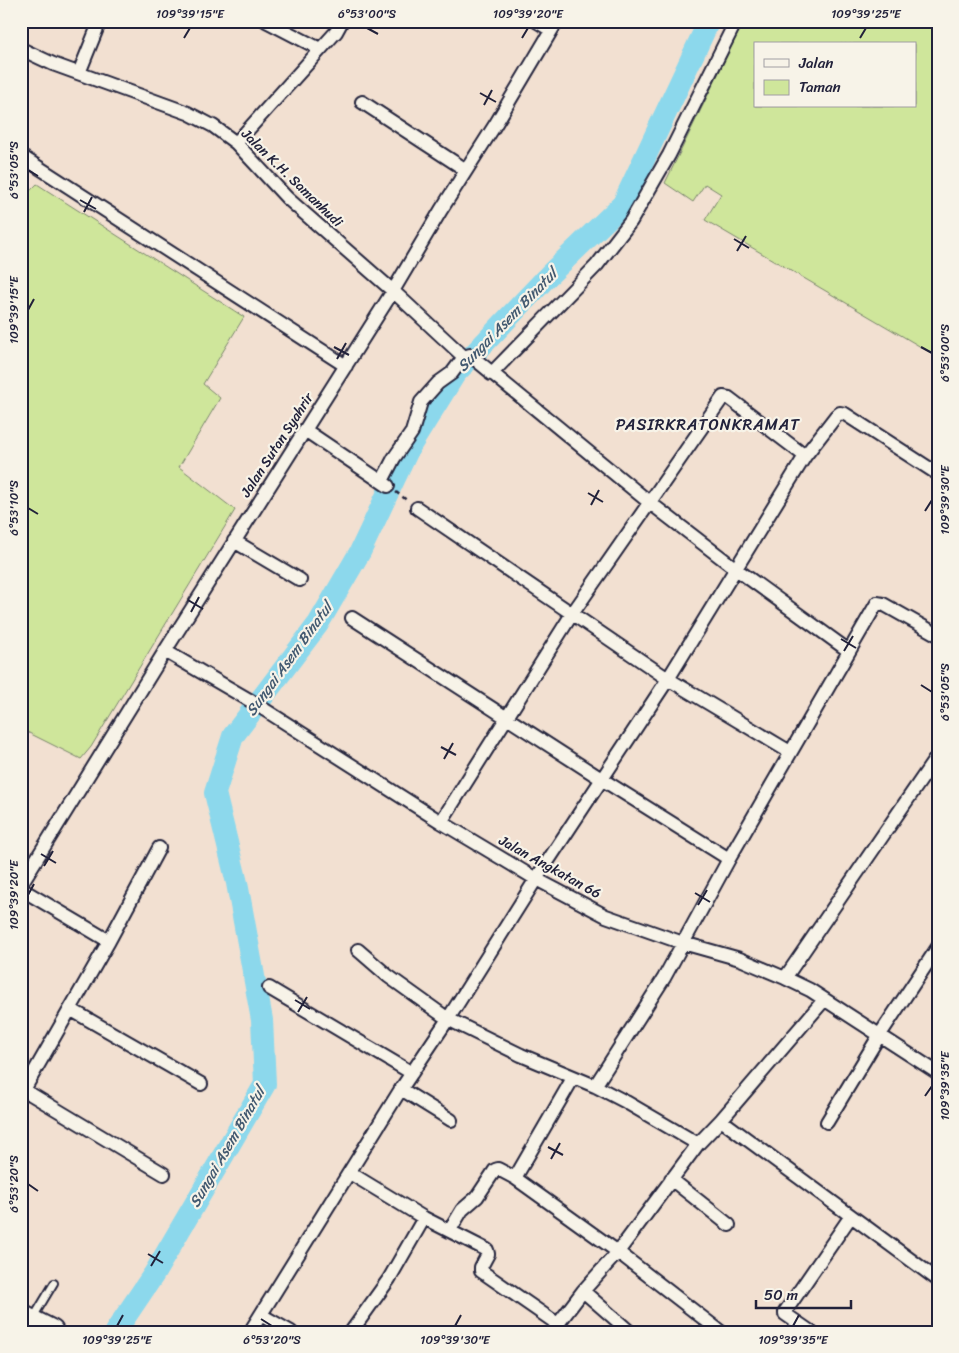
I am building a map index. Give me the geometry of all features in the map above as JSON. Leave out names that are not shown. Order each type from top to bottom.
[{"type":"street","points":[[79,73],[100,21]]},
{"type":"street","points":[[266,21],[320,48]]},
{"type":"street","points":[[236,143],[342,21]]},
{"type":"street","points":[[536,21],[554,26]]},
{"type":"street","points":[[490,373],[592,271],[631,221],[669,155],[736,21]]},
{"type":"street","name":"Jalan Sutan Syahrir","points":[[21,884],[234,541],[393,291],[554,26]]},
{"type":"street","name":"Jalan K.H. Samanhudi","points":[[21,49],[53,64],[188,113],[213,126],[236,143],[287,198],[467,356],[649,502],[849,651]]},
{"type":"street","points":[[362,102],[466,170]]},
{"type":"street","points":[[21,156],[346,366]]},
{"type":"street","points":[[305,430],[385,483],[394,458],[412,432],[421,402],[438,382],[452,373],[467,356]]},
{"type":"street","points":[[441,822],[572,614],[724,396],[805,456]]},
{"type":"street","points":[[250,1332],[401,1089],[448,1019],[536,878],[668,679],[805,456],[836,416],[842,413],[938,474]]},
{"type":"street","points":[[416,508],[668,679],[790,752]]},
{"type":"street","points":[[234,541],[300,580]]},
{"type":"street","points":[[595,1086],[664,978],[729,859],[878,602],[938,635]]},
{"type":"street","points":[[352,618],[602,780],[729,859]]},
{"type":"street","name":"Jalan Angkatan 66","points":[[165,651],[251,701],[441,822],[536,878],[606,916],[683,943],[740,959],[785,978],[937,1070]]},
{"type":"street","points":[[785,978],[938,756]]},
{"type":"street","points":[[159,848],[23,1093],[164,1174]]},
{"type":"street","points":[[21,889],[109,941]]},
{"type":"street","points":[[827,1122],[879,1036],[938,947]]},
{"type":"street","points":[[358,950],[388,976],[448,1019],[521,1055],[595,1086],[698,1144]]},
{"type":"street","points":[[269,988],[412,1072]]},
{"type":"street","points":[[350,1173],[424,1218],[487,1250],[488,1254],[481,1271],[555,1328],[583,1291],[618,1252],[698,1144],[721,1120],[824,1000]]},
{"type":"street","points":[[70,1009],[201,1084]]},
{"type":"street","points":[[515,1178],[573,1078]]},
{"type":"street","points":[[401,1089],[451,1120]]},
{"type":"street","points":[[721,1120],[938,1280]]},
{"type":"street","points":[[450,1230],[462,1210],[477,1197],[495,1169],[515,1178],[618,1252],[721,1332]]},
{"type":"street","points":[[671,1179],[729,1225]]},
{"type":"street","points":[[811,1332],[787,1316],[785,1312],[850,1216]]},
{"type":"street","points":[[351,1332],[389,1279],[424,1218]]},
{"type":"street","points":[[583,1291],[630,1332]]},
{"type":"street","points":[[261,1315],[291,1332]]},
{"type":"lane","points":[[35,1323],[54,1283]]},
{"type":"path","points":[[385,483],[416,508]]},
{"type":"green space","points":[[744,21],[938,21],[938,357],[705,220],[721,194],[705,184],[693,202],[665,183]]},
{"type":"green space","points":[[37,184],[244,317],[203,384],[220,398],[179,467],[235,510],[91,747],[81,759],[21,729],[21,191],[27,194]]},
{"type":"waterway","name":"Sungai Asem Binatul","points":[[115,1332],[154,1274],[265,1084],[262,1020],[237,883],[215,793],[233,736],[318,624],[360,552],[409,448],[455,374],[549,275],[623,204],[709,21]]},
{"type":"district","name":"PASIRKRATONKRAMAT","points":[[708,424]]}]
